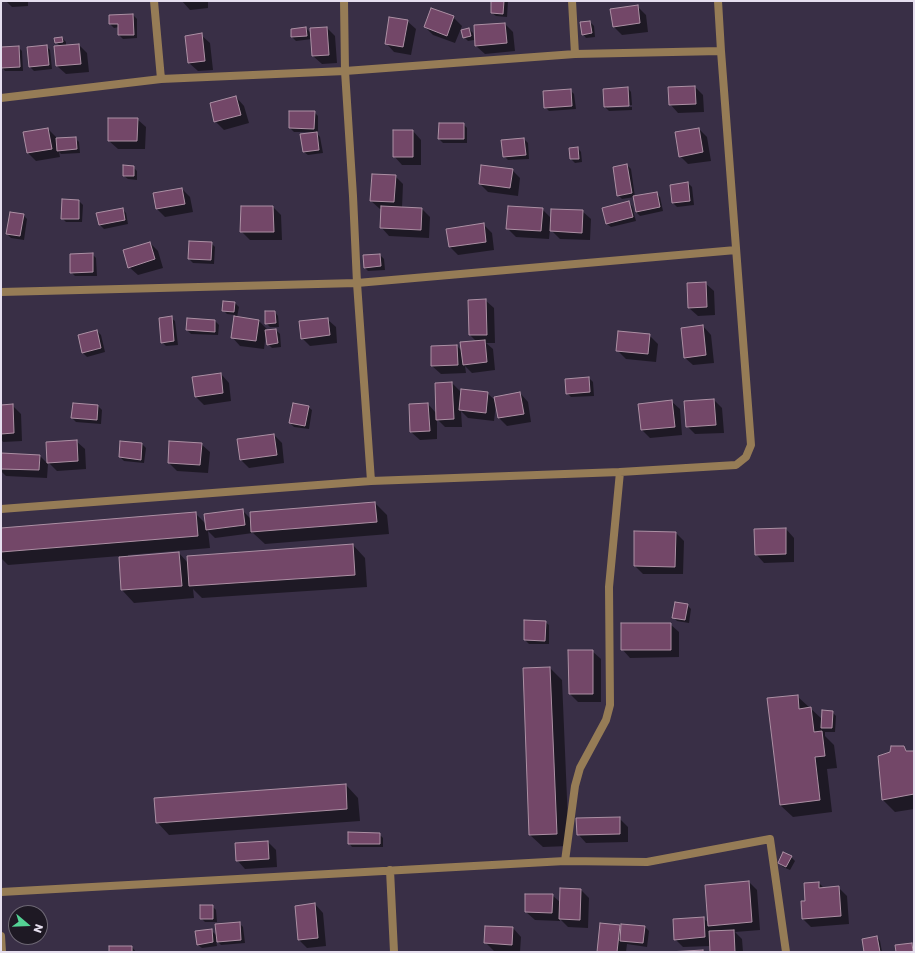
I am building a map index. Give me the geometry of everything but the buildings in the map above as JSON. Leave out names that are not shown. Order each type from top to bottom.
[{"type":"street","points":[[154,1],[161,79]]},
{"type":"street","points":[[344,1],[345,71],[357,282],[372,481]]},
{"type":"street","points":[[572,1],[574,54]]},
{"type":"street","points":[[1,509],[372,481],[620,472],[736,464],[746,457],[751,445],[718,1]]},
{"type":"street","points":[[1,98],[161,79],[345,71],[574,54],[721,51]]},
{"type":"street","points":[[1,292],[357,282],[736,250]]},
{"type":"street","points":[[564,862],[578,774],[606,720],[610,705],[609,587],[620,472]]},
{"type":"street","points":[[1,892],[390,870],[564,862],[647,862],[770,839],[786,952]]},
{"type":"street","points":[[390,870],[394,952]]},
{"type":"street","points":[[1,936],[2,952]]}]
